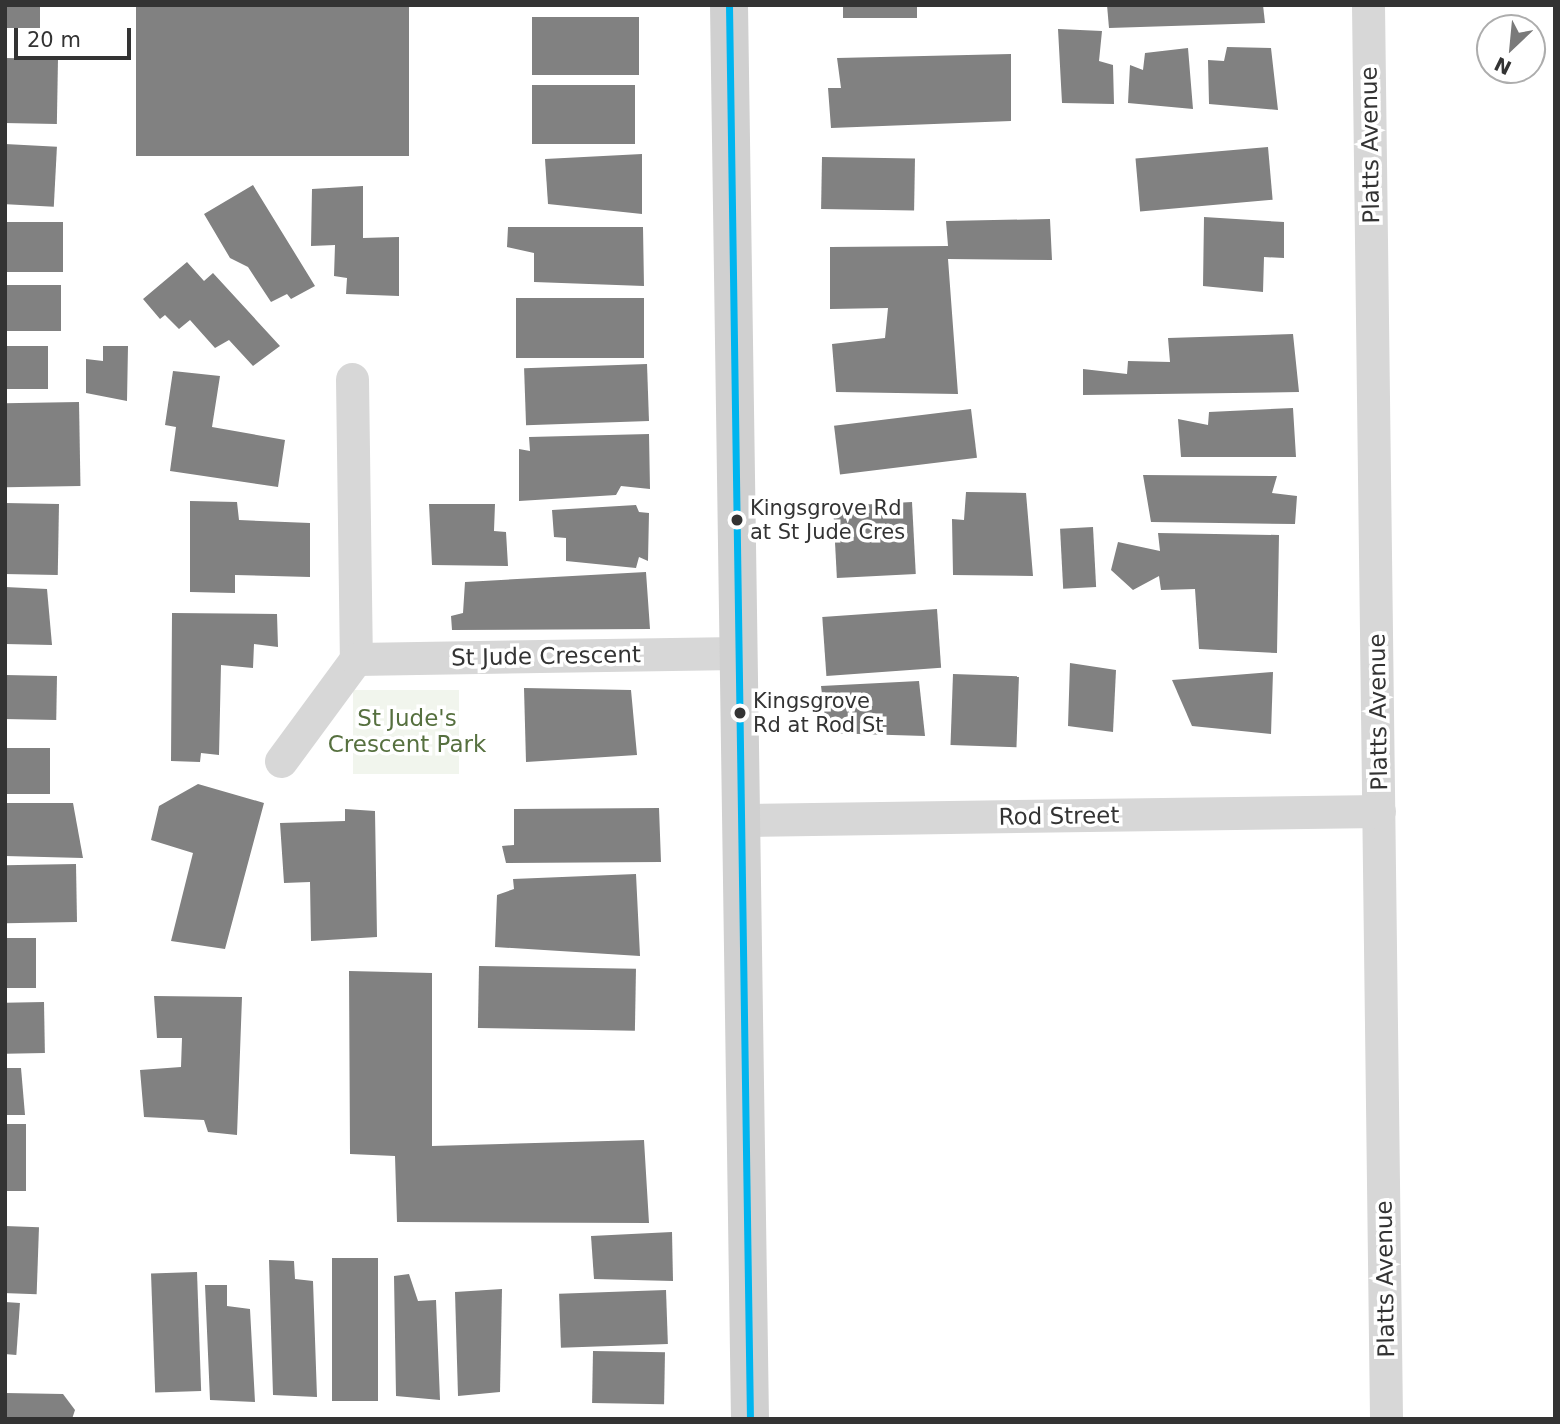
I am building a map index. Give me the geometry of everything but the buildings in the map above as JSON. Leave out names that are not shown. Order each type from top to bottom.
[{"type":"main road","points":[[729,5],[739,820],[750,1419]]},
{"type":"street","name":"Platts Avenue","points":[[1368,5],[1386,1419]]},
{"type":"street","points":[[281,761],[356,659],[352,379]]},
{"type":"street","name":"St Jude Crescent","points":[[356,659],[737,653]]},
{"type":"street","name":"Rod Street","points":[[739,820],[1379,811]]},
{"type":"green space","name":"St Jude's Crescent Park","points":[[353,690],[459,690],[459,774],[353,774]]},
{"type":"transit line","points":[[729,5],[750,1419]]},
{"type":"place","name":"Kingsgrove Rd at St Jude Cres","points":[[737,520]]},
{"type":"place","name":"Kingsgrove Rd at Rod St","points":[[740,713]]}]
